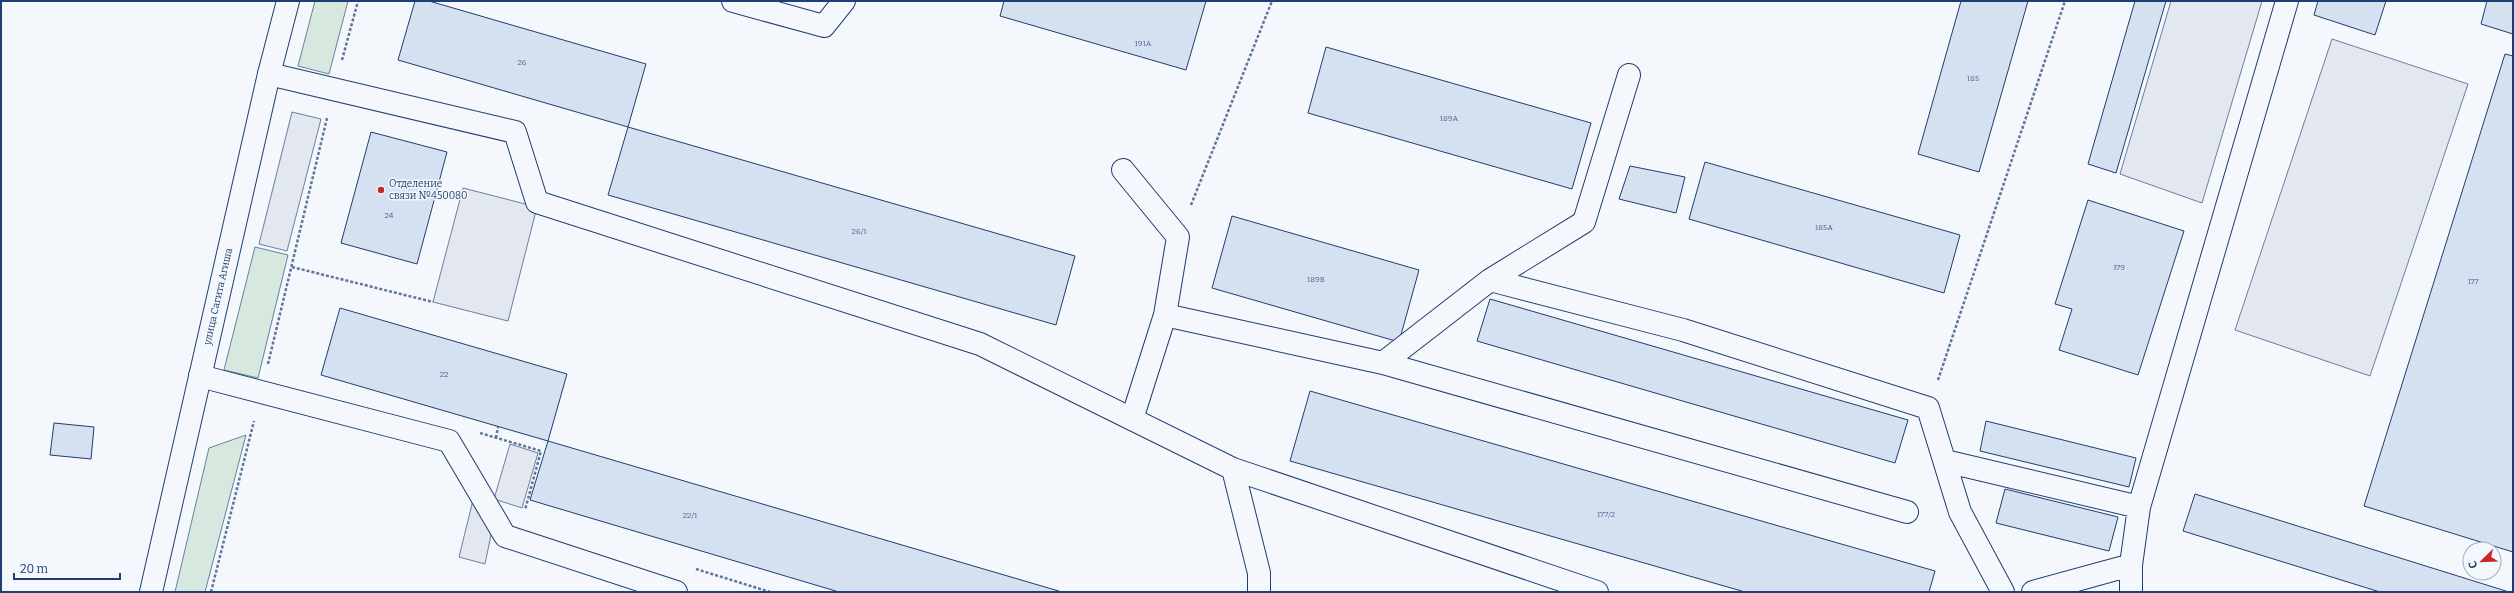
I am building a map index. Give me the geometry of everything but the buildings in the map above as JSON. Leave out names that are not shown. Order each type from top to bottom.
[{"type":"main road","name":"улица Сагита Агиша","points":[[151,592],[269,74],[288,1]]},
{"type":"main road","points":[[733,1],[824,26],[844,1]]},
{"type":"main road","points":[[2131,592],[2131,565],[2139,507],[2287,1]]},
{"type":"main road","points":[[269,74],[515,132],[537,202],[980,344],[1232,469],[1598,592]]},
{"type":"main road","points":[[1383,363],[1490,280],[1584,222],[1629,75]]},
{"type":"main road","points":[[1123,170],[1178,237],[1165,315],[1132,419]]},
{"type":"main road","points":[[1490,280],[1683,330],[1928,408],[1960,512],[2003,592]]},
{"type":"main road","points":[[1165,315],[1383,363],[1907,512]]},
{"type":"main road","points":[[200,376],[449,442],[505,536],[676,592]]},
{"type":"main road","points":[[1944,461],[2139,507]]},
{"type":"main road","points":[[1232,469],[1259,573],[1259,592]]},
{"type":"main road","points":[[2033,592],[2131,565]]},
{"type":"path","points":[[211,592],[292,267],[334,90],[358,1]]},
{"type":"path","points":[[1178,237],[1272,1]]},
{"type":"path","points":[[1928,408],[2064,1]]},
{"type":"path","points":[[292,267],[433,302]]},
{"type":"path","points":[[496,438],[498,427]]},
{"type":"path","points":[[473,431],[541,451],[523,515]]},
{"type":"path","points":[[688,566],[770,592]]},
{"type":"shaded area","points":[[315,1],[348,1],[329,74],[298,66]]},
{"type":"shaded area","points":[[2171,1],[2262,1],[2202,203],[2120,174]]},
{"type":"shaded area","points":[[2332,39],[2468,84],[2370,376],[2235,330]]},
{"type":"shaded area","points":[[292,112],[321,119],[287,251],[259,244]]},
{"type":"shaded area","points":[[463,188],[537,207],[508,321],[433,302]]},
{"type":"shaded area","points":[[255,247],[288,255],[258,378],[224,370]]},
{"type":"shaded area","points":[[246,435],[205,592],[175,592],[209,448]]},
{"type":"shaded area","points":[[510,444],[538,453],[522,508],[494,499]]},
{"type":"shaded area","points":[[474,496],[493,525],[485,564],[459,557]]},
{"type":"place","name":"Отделение связи №450080","points":[[381,190]]}]
